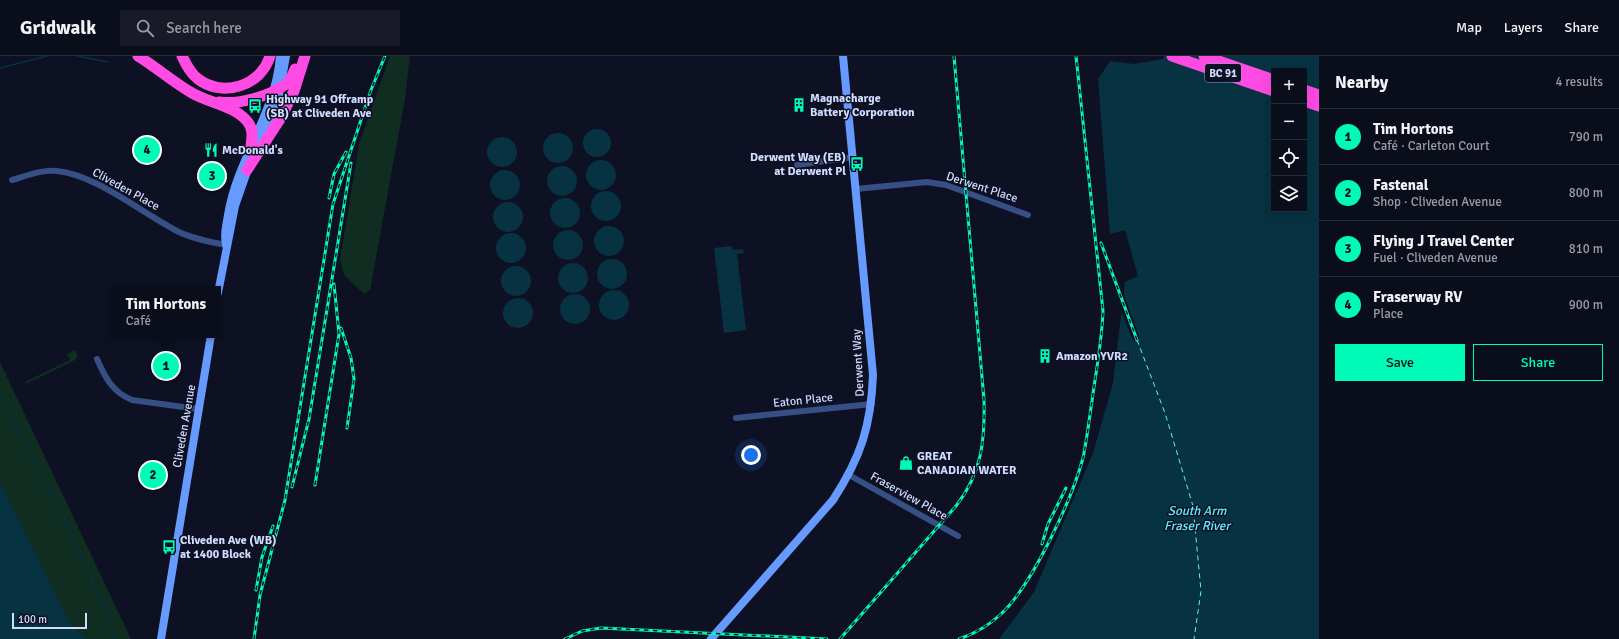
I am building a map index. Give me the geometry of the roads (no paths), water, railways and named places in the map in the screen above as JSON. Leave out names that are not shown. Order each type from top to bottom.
[{"type":"highway","points":[[138,56],[192,93],[233,111],[247,121],[253,134],[251,147]]},
{"type":"highway","points":[[182,56],[188,68],[198,78],[210,86],[236,88],[249,83],[264,70],[270,56]]},
{"type":"highway","points":[[209,100],[226,103],[245,102],[278,88],[291,79],[300,56]]},
{"type":"highway","points":[[247,170],[280,119],[294,91],[305,56]]},
{"type":"highway","name":"BC 91","points":[[1172,56],[1271,90]]},
{"type":"highway","name":"BC 91","points":[[1204,56],[1271,79]]},
{"type":"highway","points":[[1307,91],[1319,95]]},
{"type":"highway","points":[[1307,102],[1319,106]]},
{"type":"street","points":[[226,245],[224,237],[229,204],[234,187],[278,88],[280,56]]},
{"type":"street","points":[[219,286],[226,245],[230,238],[235,206],[247,170],[266,128],[286,56]]},
{"type":"street","name":"Derwent Way","points":[[711,639],[833,500],[849,475],[865,438],[872,404],[873,375],[843,56]]},
{"type":"street","points":[[797,165],[853,157]]},
{"type":"street","name":"Cliveden Place","points":[[12,180],[55,170],[71,173],[94,183],[179,232],[199,240],[226,245]]},
{"type":"street","name":"Derwent Place","points":[[856,189],[926,182],[946,185],[1028,214]]},
{"type":"street","name":"Cliveden Avenue","points":[[161,639],[210,338]]},
{"type":"street","points":[[97,359],[106,380],[124,397],[132,400],[198,409]]},
{"type":"street","name":"Eaton Place","points":[[736,418],[872,404]]},
{"type":"street","name":"Fraserview Place","points":[[849,475],[958,536]]},
{"type":"water","name":"South Arm Fraser River","points":[[1164,56],[1319,56],[1319,639],[999,639],[1034,592],[1093,453],[1113,383],[1125,282],[1138,276],[1125,230],[1110,234],[1098,79],[1110,61],[1134,64],[1163,59]]},
{"type":"water","points":[[597,129],[603,130],[607,133],[610,137],[610,149],[607,153],[603,156],[597,157],[591,156],[587,153],[584,149],[583,143],[584,137],[587,133],[591,130]]},
{"type":"water","points":[[558,133],[569,137],[573,148],[569,159],[558,163],[547,159],[543,148],[547,137]]},
{"type":"water","points":[[502,137],[513,141],[517,152],[513,163],[502,167],[491,163],[487,152],[491,141]]},
{"type":"water","points":[[601,160],[607,161],[615,169],[615,181],[607,189],[601,190],[595,189],[587,181],[586,175],[587,169],[595,161]]},
{"type":"water","points":[[562,166],[573,170],[577,181],[573,192],[562,196],[551,192],[547,181],[551,170]]},
{"type":"water","points":[[505,170],[516,174],[520,185],[516,196],[505,200],[494,196],[490,185],[494,174]]},
{"type":"water","points":[[606,191],[617,195],[621,206],[617,217],[606,221],[595,217],[591,206],[595,195]]},
{"type":"water","points":[[565,198],[576,202],[580,213],[576,224],[565,228],[554,224],[550,213],[554,202]]},
{"type":"water","points":[[508,202],[519,206],[523,217],[519,228],[508,232],[497,228],[493,217],[497,206]]},
{"type":"water","points":[[609,226],[619,231],[624,241],[619,251],[609,256],[599,251],[594,241],[599,231]]},
{"type":"water","points":[[568,230],[578,235],[583,245],[578,255],[568,260],[558,255],[553,245],[558,235]]},
{"type":"water","points":[[511,233],[521,238],[526,248],[521,258],[511,263],[501,258],[496,248],[501,238]]},
{"type":"water","points":[[732,246],[733,250],[743,249],[744,253],[737,254],[746,330],[724,333],[714,248]]},
{"type":"water","points":[[612,259],[623,263],[627,274],[623,285],[612,289],[601,285],[597,274],[601,263]]},
{"type":"water","points":[[573,263],[584,267],[588,278],[584,289],[573,293],[562,289],[558,278],[562,267]]},
{"type":"water","points":[[516,266],[527,270],[531,281],[527,292],[516,296],[505,292],[501,281],[505,270]]},
{"type":"water","points":[[614,290],[620,291],[628,299],[628,311],[620,319],[614,320],[608,319],[600,311],[599,305],[600,299],[608,291]]},
{"type":"water","points":[[575,294],[586,298],[590,309],[586,320],[575,324],[564,320],[560,309],[564,298]]},
{"type":"water","points":[[518,298],[529,302],[533,313],[529,324],[518,328],[507,324],[503,313],[507,302]]},
{"type":"water","points":[[0,483],[70,624],[86,639],[0,639]]},
{"type":"waterway","points":[[0,68],[47,56]]},
{"type":"waterway","points":[[78,56],[108,62]]},
{"type":"waterway","points":[[0,395],[44,477],[68,526],[116,639]]},
{"type":"railway","points":[[254,639],[260,595],[285,500],[333,204],[371,90],[385,56]]},
{"type":"railway","points":[[840,639],[956,506],[965,494],[977,469],[980,456],[984,429],[984,400],[954,56]]},
{"type":"railway","points":[[959,639],[976,632],[996,619],[1012,602],[1025,584],[1060,518],[1070,496],[1083,458],[1099,356],[1103,311],[1076,56]]},
{"type":"railway","points":[[329,198],[334,174],[346,152]]},
{"type":"railway","points":[[292,487],[309,419],[351,163]]},
{"type":"railway","points":[[1101,243],[1137,340]]},
{"type":"railway","points":[[315,485],[339,334],[334,284]]},
{"type":"railway","points":[[341,328],[351,358],[354,379],[347,428]]},
{"type":"railway","points":[[1042,544],[1048,524],[1066,488]]},
{"type":"railway","points":[[256,590],[262,557],[273,526]]},
{"type":"railway","points":[[565,639],[582,631],[601,628],[827,639]]},
{"type":"place","name":"Magnacharge Battery Corporation","points":[[799,105]]},
{"type":"place","name":"Highway 91 Offramp (SB) at Cliveden Ave","points":[[255,106]]},
{"type":"place","name":"Fraserway RV","points":[[147,150]]},
{"type":"place","name":"McDonald's","points":[[211,150]]},
{"type":"place","name":"Derwent Way (EB) at Derwent Pl","points":[[857,164]]},
{"type":"place","name":"Flying J Travel Center","points":[[212,176]]},
{"type":"place","name":"Amazon YVR2","points":[[1045,356]]},
{"type":"place","name":"Tim Hortons","points":[[166,366]]},
{"type":"place","name":"GREAT CANADIAN WATER","points":[[906,463]]},
{"type":"place","name":"Fastenal","points":[[153,475]]},
{"type":"place","name":"Cliveden Ave (WB) at 1400 Block","points":[[169,547]]}]
